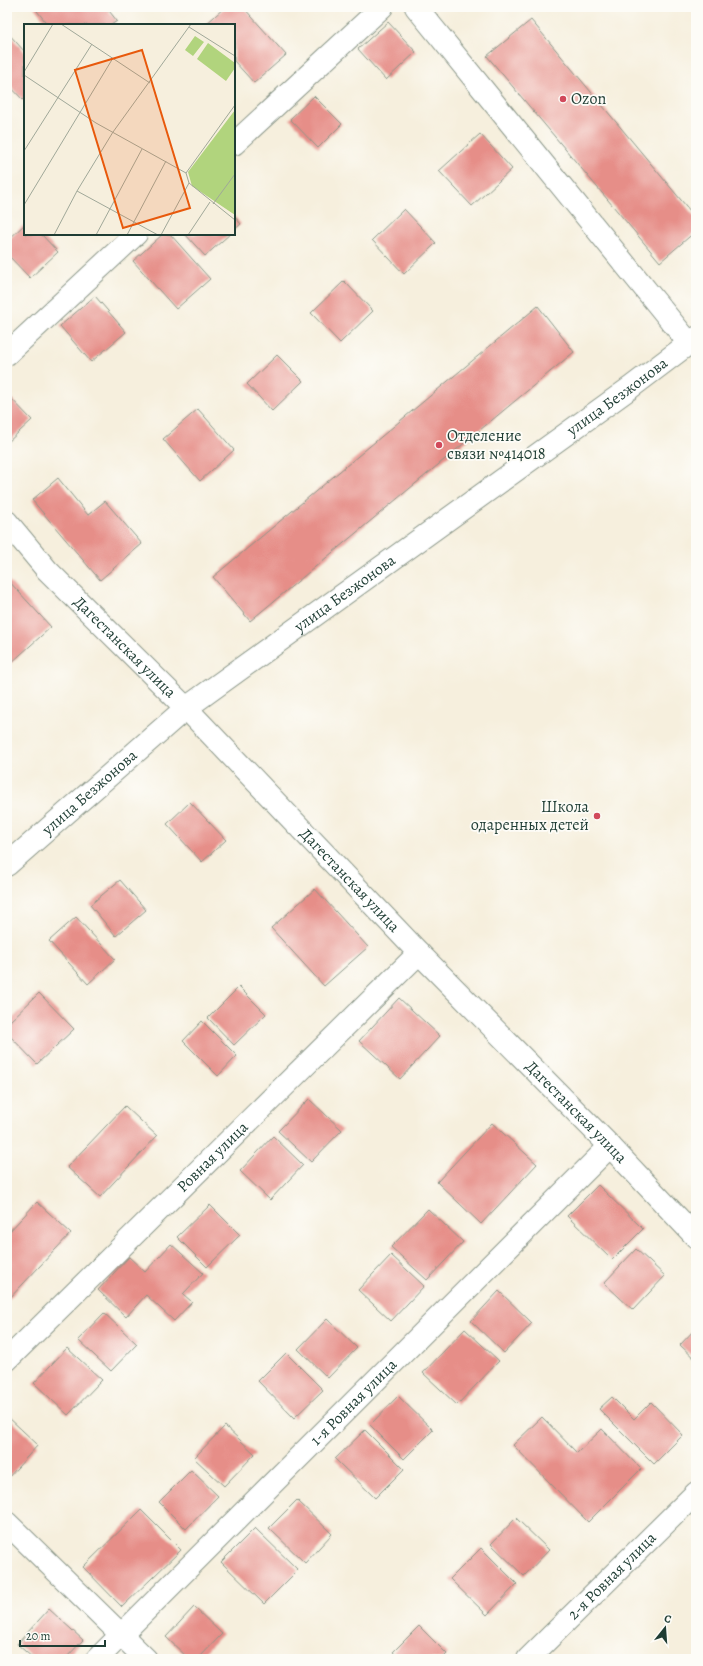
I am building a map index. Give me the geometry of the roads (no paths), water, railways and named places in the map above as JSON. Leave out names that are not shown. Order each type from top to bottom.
[{"type":"street","points":[[235,143],[382,7]]},
{"type":"street","points":[[416,7],[693,341]]},
{"type":"street","points":[[7,354],[135,235]]},
{"type":"street","name":"улица Безжонова","points":[[7,865],[186,708],[617,398],[693,341]]},
{"type":"street","name":"Дагестанская улица","points":[[7,522],[47,570],[186,708],[419,953],[610,1146],[696,1237]]},
{"type":"street","name":"Ровная улица","points":[[7,1360],[419,953]]},
{"type":"street","name":"1-я Ровная улица","points":[[97,1659],[610,1146]]},
{"type":"street","name":"2-я Ровная улица","points":[[528,1659],[696,1493]]},
{"type":"street","points":[[7,1523],[146,1659]]},
{"type":"place","name":"Ozon","points":[[563,99]]},
{"type":"place","name":"Отделение связи №414018","points":[[439,445]]},
{"type":"place","name":"Школа одаренных детей","points":[[597,816]]}]
